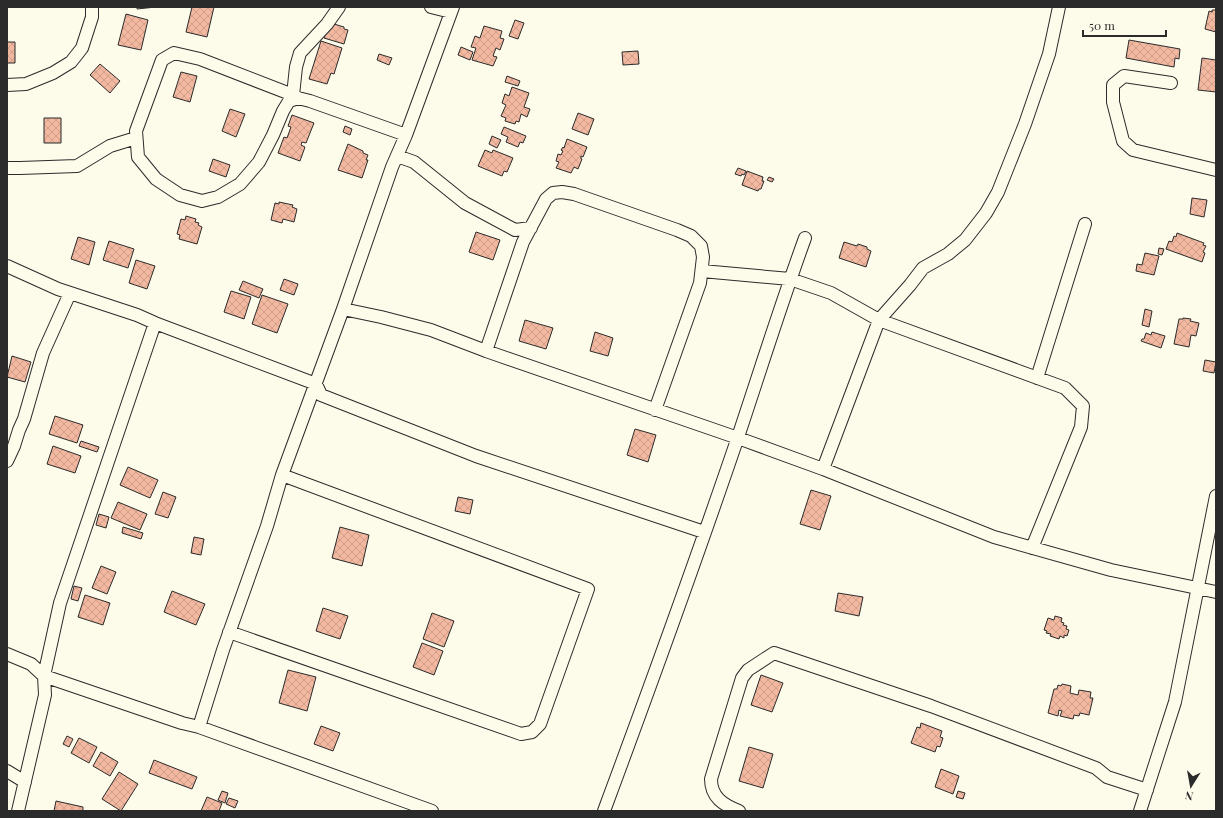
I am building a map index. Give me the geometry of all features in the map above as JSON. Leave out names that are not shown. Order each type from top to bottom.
[{"type":"street","points":[[7,85],[26,84],[53,73],[71,62],[82,48],[92,17],[92,7]]},
{"type":"street","points":[[295,97],[296,67],[300,53],[328,24],[339,7]]},
{"type":"street","points":[[199,726],[229,632],[267,526],[282,475],[343,309],[396,156],[406,135],[452,10],[431,7]]},
{"type":"street","points":[[823,469],[878,320],[910,285],[923,268],[956,249],[966,240],[989,208],[998,192],[1049,54],[1059,7]]},
{"type":"street","points":[[295,97],[289,101],[258,162],[240,184],[218,197],[202,201],[180,195],[156,179],[138,156],[136,131],[162,60],[174,53],[200,59],[295,97],[406,135]]},
{"type":"street","points":[[1171,83],[1124,76],[1113,85],[1113,102],[1123,141],[1133,150],[1216,170]]},
{"type":"street","points":[[7,168],[77,166],[110,146],[136,138]]},
{"type":"street","points":[[396,156],[414,162],[464,203],[515,230],[531,228]]},
{"type":"street","points":[[486,351],[523,242],[546,199],[553,193],[562,192],[574,194],[677,230],[691,236],[701,246],[703,257],[700,283],[655,410]]},
{"type":"street","points":[[1037,378],[1085,224]]},
{"type":"street","points":[[604,811],[654,676],[738,438],[805,238]]},
{"type":"street","points":[[7,266],[70,293],[137,315],[316,384],[321,395],[476,456],[704,532]]},
{"type":"street","points":[[702,271],[790,279],[831,293],[878,320],[1065,388],[1083,406],[1081,427],[1032,548]]},
{"type":"street","points":[[7,460],[24,419],[43,353],[70,293]]},
{"type":"street","points":[[343,309],[431,330],[486,351],[823,469],[994,537],[1111,570],[1216,592]]},
{"type":"street","points":[[18,811],[45,695],[44,676],[60,603],[155,322]]},
{"type":"street","points":[[229,632],[521,734],[532,732],[540,724],[588,589],[282,475]]},
{"type":"street","points":[[1140,811],[1175,702],[1216,496]]},
{"type":"street","points":[[739,811],[726,806],[716,797],[711,785],[711,779],[730,722],[739,689],[746,672],[774,653],[932,706],[1096,768],[1107,777],[1147,790]]},
{"type":"street","points":[[7,654],[31,664],[44,676],[182,723],[199,726],[432,811]]},
{"type":"street","points":[[7,771],[25,782]]},
{"type":"building","points":[[137,7],[156,7],[137,9]]},
{"type":"building","points":[[192,7],[214,7],[207,37],[186,32]]},
{"type":"building","points":[[1212,10],[1216,10],[1216,32],[1205,29],[1209,11],[1212,12]]},
{"type":"building","points":[[126,14],[148,20],[141,50],[118,45]]},
{"type":"building","points":[[515,20],[524,23],[518,39],[509,36]]},
{"type":"building","points":[[329,24],[344,27],[344,29],[348,30],[344,44],[324,38]]},
{"type":"building","points":[[484,26],[502,31],[500,38],[504,39],[500,50],[496,48],[493,56],[497,57],[493,66],[472,60],[476,48],[471,47],[475,36],[480,38]]},
{"type":"building","points":[[1129,40],[1180,49],[1179,59],[1175,58],[1174,67],[1126,58]]},
{"type":"building","points":[[321,41],[342,48],[334,74],[331,73],[327,84],[309,79]]},
{"type":"building","points":[[7,42],[15,42],[15,63],[7,63]]},
{"type":"building","points":[[461,47],[473,52],[470,60],[458,55]]},
{"type":"building","points":[[638,51],[639,64],[623,65],[622,52]]},
{"type":"building","points":[[379,54],[392,58],[389,65],[377,60]]},
{"type":"building","points":[[1202,58],[1216,60],[1216,92],[1198,90]]},
{"type":"building","points":[[100,64],[120,81],[110,93],[90,75]]},
{"type":"building","points":[[181,72],[197,76],[190,102],[173,97]]},
{"type":"building","points":[[507,76],[520,81],[518,86],[505,82]]},
{"type":"building","points":[[512,87],[529,93],[524,107],[530,109],[527,117],[521,114],[519,122],[516,121],[515,124],[505,121],[506,118],[501,116],[506,105],[502,103],[505,94],[509,96]]},
{"type":"building","points":[[230,109],[245,114],[236,137],[222,131]]},
{"type":"building","points":[[578,113],[594,119],[588,135],[572,129]]},
{"type":"building","points":[[292,115],[314,123],[306,143],[302,142],[301,145],[305,147],[300,161],[278,153],[284,137],[287,138],[291,127],[288,126]]},
{"type":"building","points":[[44,118],[61,118],[61,143],[44,143]]},
{"type":"building","points":[[345,126],[352,129],[350,135],[343,132]]},
{"type":"building","points":[[504,127],[526,136],[523,143],[520,142],[518,147],[506,142],[508,137],[501,134]]},
{"type":"building","points":[[492,136],[501,140],[497,148],[489,144]]},
{"type":"building","points":[[567,139],[587,147],[583,157],[581,156],[582,159],[578,169],[574,167],[571,173],[556,168],[559,162],[556,161],[558,154],[561,155],[563,151],[561,150],[563,147],[564,148]]},
{"type":"building","points":[[348,144],[368,155],[366,160],[368,160],[362,178],[338,170]]},
{"type":"building","points":[[485,150],[492,153],[493,150],[513,158],[507,172],[504,171],[502,176],[478,166]]},
{"type":"building","points":[[213,159],[230,165],[226,177],[209,171]]},
{"type":"building","points":[[738,168],[746,171],[744,175],[742,174],[741,176],[735,174]]},
{"type":"building","points":[[747,171],[763,177],[762,181],[764,181],[761,189],[758,191],[742,185]]},
{"type":"building","points":[[769,177],[774,179],[772,182],[767,180]]},
{"type":"building","points":[[1192,198],[1207,200],[1204,217],[1190,214]]},
{"type":"building","points":[[279,202],[293,205],[292,207],[297,209],[294,222],[283,219],[282,223],[271,220],[275,203],[279,204]]},
{"type":"building","points":[[186,216],[196,219],[195,222],[199,223],[198,225],[202,227],[197,244],[179,239],[180,235],[177,234],[181,219],[185,220]]},
{"type":"building","points":[[476,232],[500,240],[493,260],[469,252]]},
{"type":"building","points":[[1177,233],[1204,243],[1203,245],[1206,246],[1203,252],[1205,253],[1202,262],[1166,249],[1169,241],[1172,242]]},
{"type":"building","points":[[78,237],[95,242],[89,265],[71,259]]},
{"type":"building","points":[[109,241],[134,249],[128,268],[103,260]]},
{"type":"building","points":[[844,242],[867,247],[867,249],[871,251],[866,267],[839,258]]},
{"type":"building","points":[[1159,248],[1164,249],[1162,255],[1158,254]]},
{"type":"building","points":[[1145,253],[1159,256],[1154,275],[1136,271],[1137,264],[1142,265]]},
{"type":"building","points":[[136,260],[155,266],[147,289],[129,283]]},
{"type":"building","points":[[284,279],[298,284],[294,295],[280,290]]},
{"type":"building","points":[[243,281],[263,289],[259,298],[239,290]]},
{"type":"building","points":[[231,291],[251,297],[244,319],[224,312]]},
{"type":"building","points":[[262,295],[288,304],[277,333],[252,324]]},
{"type":"building","points":[[1145,309],[1152,311],[1149,327],[1142,325]]},
{"type":"building","points":[[1179,319],[1191,319],[1190,321],[1199,323],[1196,336],[1191,335],[1189,347],[1174,344]]},
{"type":"building","points":[[525,320],[553,328],[546,349],[519,341]]},
{"type":"building","points":[[595,332],[613,338],[608,356],[590,351]]},
{"type":"building","points":[[1152,332],[1165,336],[1161,348],[1141,341],[1144,339],[1146,333],[1151,335]]},
{"type":"building","points":[[12,356],[31,362],[25,382],[7,377]]},
{"type":"building","points":[[1205,360],[1216,362],[1214,373],[1203,371]]},
{"type":"building","points":[[55,416],[83,425],[77,443],[49,434]]},
{"type":"building","points":[[635,429],[656,435],[648,462],[627,455]]},
{"type":"building","points":[[81,441],[99,447],[97,452],[79,446]]},
{"type":"building","points":[[53,446],[81,456],[75,473],[47,464]]},
{"type":"building","points":[[128,467],[158,480],[150,498],[120,485]]},
{"type":"building","points":[[811,490],[831,496],[820,530],[800,524]]},
{"type":"building","points":[[163,492],[176,497],[168,518],[155,514]]},
{"type":"building","points":[[458,497],[473,500],[470,514],[455,511]]},
{"type":"building","points":[[118,502],[147,514],[140,530],[111,518]]},
{"type":"building","points":[[99,514],[109,517],[106,528],[96,525]]},
{"type":"building","points":[[123,527],[143,533],[141,539],[122,533]]},
{"type":"building","points":[[340,527],[369,535],[362,566],[332,558]]},
{"type":"building","points":[[194,537],[204,539],[201,555],[191,553]]},
{"type":"building","points":[[101,566],[116,572],[107,594],[92,588]]},
{"type":"building","points":[[74,586],[82,588],[78,601],[71,599]]},
{"type":"building","points":[[172,591],[205,604],[196,625],[164,612]]},
{"type":"building","points":[[838,593],[863,597],[859,616],[835,611]]},
{"type":"building","points":[[85,595],[110,603],[103,625],[78,617]]},
{"type":"building","points":[[323,608],[348,616],[340,639],[316,631]]},
{"type":"building","points":[[432,613],[454,621],[444,647],[423,639]]},
{"type":"building","points":[[1055,616],[1062,618],[1061,622],[1064,623],[1063,625],[1067,626],[1066,629],[1069,630],[1067,636],[1064,635],[1064,638],[1060,636],[1059,639],[1050,636],[1051,634],[1046,633],[1047,631],[1044,630],[1048,618],[1054,620]]},
{"type":"building","points":[[422,643],[443,651],[434,675],[413,667]]},
{"type":"building","points":[[288,670],[316,677],[307,711],[279,703]]},
{"type":"building","points":[[761,675],[783,683],[772,712],[751,705]]},
{"type":"building","points":[[1062,684],[1071,686],[1070,693],[1078,695],[1079,690],[1091,692],[1090,698],[1093,698],[1089,715],[1080,713],[1079,716],[1074,715],[1073,719],[1060,716],[1062,711],[1059,710],[1058,716],[1048,713],[1054,689],[1057,689],[1058,685],[1061,686]]},
{"type":"building","points":[[921,723],[942,731],[940,737],[943,738],[940,747],[937,746],[935,752],[911,743],[917,727],[920,728]]},
{"type":"building","points":[[321,726],[340,733],[333,751],[314,744]]},
{"type":"building","points":[[67,736],[73,739],[69,747],[63,744]]},
{"type":"building","points":[[79,738],[97,747],[89,763],[71,753]]},
{"type":"building","points":[[749,747],[773,754],[763,788],[739,781]]},
{"type":"building","points":[[101,752],[118,762],[110,776],[93,766]]},
{"type":"building","points":[[154,760],[197,777],[192,789],[149,773]]},
{"type":"building","points":[[941,769],[959,776],[953,794],[935,787]]},
{"type":"building","points":[[119,772],[138,784],[121,811],[102,799]]},
{"type":"building","points":[[222,791],[228,793],[225,803],[218,800]]},
{"type":"building","points":[[958,791],[965,793],[963,799],[956,797]]},
{"type":"building","points":[[207,797],[222,803],[219,811],[201,811]]},
{"type":"building","points":[[229,798],[238,801],[235,808],[226,804]]},
{"type":"building","points":[[56,801],[83,807],[83,811],[54,811]]}]
